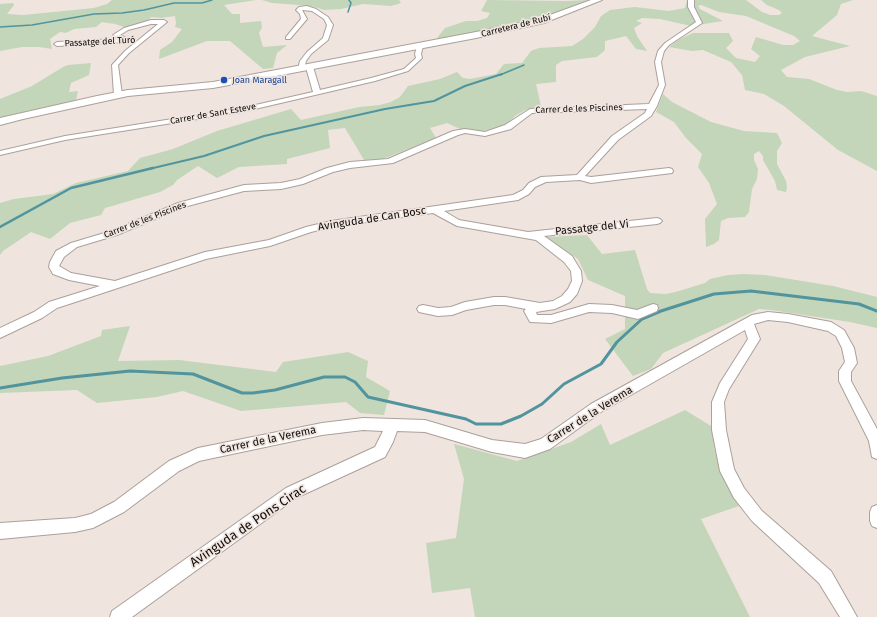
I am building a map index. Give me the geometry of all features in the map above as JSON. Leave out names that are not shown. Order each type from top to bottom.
[{"type":"street","name":"Carretera de Rubí","points":[[0,122],[60,106],[118,95],[213,85],[405,49],[424,49],[541,21],[598,0]]},
{"type":"street","points":[[580,177],[584,170],[595,161],[615,138],[648,114],[662,85],[658,62],[661,51],[667,44],[699,23],[691,7],[691,0]]},
{"type":"street","points":[[288,38],[304,19],[303,14],[298,10],[301,8],[307,8],[320,14],[326,18],[330,24],[326,39],[302,61],[305,68],[310,71],[317,93]]},
{"type":"street","points":[[118,95],[115,65],[164,22],[151,22],[126,30],[116,35],[125,40]]},
{"type":"street","name":"Passatge del Turó","points":[[57,44],[143,40]]},
{"type":"street","name":"Carrer de Sant Esteve","points":[[0,153],[65,138],[242,110],[396,74],[406,70],[424,49]]},
{"type":"street","name":"Carrer de les Piscines","points":[[114,285],[69,276],[57,271],[54,267],[55,262],[60,254],[74,245],[114,233],[181,205],[244,188],[281,186],[302,181],[330,170],[350,165],[390,161],[456,133],[465,131],[485,134],[508,127],[530,111],[653,106]]},
{"type":"street","name":"Avinguda de Can Bosc","points":[[0,333],[38,315],[53,305],[206,256],[270,243],[309,229],[331,224],[515,198],[526,192],[532,185],[544,179],[580,177],[591,180],[669,171]]},
{"type":"street","points":[[423,309],[438,312],[452,311],[465,306],[494,301],[505,301],[537,306],[554,304],[566,299],[574,291],[577,281],[576,271],[568,259],[539,237],[457,223],[435,210]]},
{"type":"street","name":"Passatge del Vi","points":[[527,235],[657,221]]},
{"type":"street","points":[[537,306],[530,311],[534,319],[551,319],[589,308],[612,309],[638,315],[653,308]]},
{"type":"street","name":"Carrer de la Verema","points":[[0,531],[75,525],[100,518],[174,466],[198,455],[322,429],[363,424],[425,426],[492,446],[525,451],[546,444],[596,408],[756,318],[768,316],[831,327],[840,333],[848,348],[851,363],[845,371],[845,381],[876,440],[877,452]]},
{"type":"street","points":[[748,323],[754,340],[724,387],[718,402],[719,430],[727,471],[739,493],[757,516],[811,563],[824,577],[849,617]]},
{"type":"street","name":"Avinguda de Pons Cirac","points":[[118,617],[291,493],[380,452],[388,438],[392,424]]},
{"type":"street","points":[[877,512],[877,521]]},
{"type":"green space","points":[[112,0],[256,0],[224,5],[232,14],[240,14],[240,23],[261,21],[262,27],[259,33],[263,47],[287,45],[277,53],[273,68],[263,69],[230,41],[207,41],[159,59],[160,50],[172,42],[182,29],[175,27],[175,16],[161,18],[151,17],[147,22],[127,28],[102,22],[96,27],[74,29],[66,33],[60,32],[50,39],[52,49],[22,47],[0,51],[0,4],[13,3],[14,5],[7,14],[23,15],[94,8],[107,4]]},
{"type":"green space","points":[[262,0],[399,0],[401,3],[391,6],[363,4],[341,9],[324,10],[312,6],[272,3]]},
{"type":"green space","points":[[487,0],[591,0],[543,18],[511,26],[439,39],[437,38],[445,28],[466,21],[477,21],[487,18],[490,13],[481,11]]},
{"type":"green space","points":[[687,0],[746,0],[762,12],[770,15],[779,15],[782,13],[779,10],[767,5],[761,0],[853,0],[841,4],[837,15],[812,36],[850,46],[805,57],[781,70],[787,77],[809,79],[837,90],[847,92],[861,91],[877,96],[877,171],[838,150],[784,106],[764,94],[745,90],[742,75],[731,62],[703,50],[692,51],[669,47],[680,39],[693,33],[729,33],[733,41],[726,48],[736,58],[755,62],[760,56],[751,49],[756,37],[783,45],[793,45],[800,41],[794,36],[746,16],[719,12],[701,5],[698,6],[700,9],[723,21],[691,26],[660,19],[642,18],[636,21],[642,23],[634,28],[637,36],[647,51],[636,49],[626,36],[605,41],[605,50],[597,57],[562,61],[556,65],[556,82],[536,84],[541,106],[525,110],[515,116],[506,125],[483,131],[460,129],[447,123],[430,128],[436,138],[383,159],[364,160],[345,128],[328,130],[330,148],[287,159],[287,164],[239,167],[217,178],[198,166],[177,180],[173,185],[160,192],[105,208],[101,215],[70,223],[50,239],[31,232],[3,251],[0,255],[0,203],[14,199],[53,194],[76,183],[128,171],[140,158],[173,149],[217,131],[291,109],[301,120],[359,107],[380,105],[391,102],[400,97],[408,86],[440,79],[457,72],[463,78],[470,79],[496,74],[504,64],[522,63],[531,51],[539,48],[572,46],[583,39],[595,27],[601,16],[610,10],[635,7],[669,11],[685,8]]},
{"type":"green space","points":[[91,63],[89,75],[71,83],[69,92],[78,91],[76,100],[0,120],[0,99],[32,86],[68,65]]},
{"type":"green space","points":[[663,94],[672,102],[711,122],[744,131],[777,133],[782,143],[777,151],[777,164],[786,181],[786,192],[777,190],[775,181],[759,151],[754,154],[754,160],[758,169],[757,179],[752,189],[749,212],[745,217],[728,218],[721,221],[719,240],[706,247],[705,219],[717,204],[709,183],[698,167],[702,154],[686,138],[674,122],[656,112]]},
{"type":"green space","points":[[587,235],[602,254],[635,250],[647,289],[650,293],[666,294],[679,291],[705,283],[710,279],[728,275],[765,275],[833,286],[877,297],[877,328],[850,322],[759,309],[663,353],[651,369],[633,376],[605,339],[625,329],[625,296],[588,280],[578,259],[546,237]]},
{"type":"green space","points":[[130,326],[118,361],[179,360],[276,372],[283,362],[348,352],[368,361],[366,377],[390,391],[384,415],[360,413],[346,402],[241,411],[183,391],[157,397],[97,403],[77,390],[0,393],[0,366],[48,356],[101,336],[102,330]]},
{"type":"green space","points":[[685,410],[711,426],[715,452],[722,474],[739,506],[701,519],[750,617],[475,617],[470,588],[432,593],[426,543],[456,538],[464,479],[454,444],[517,461],[571,442],[601,424],[610,445]]},
{"type":"waterway","points":[[0,27],[32,25],[94,14],[122,13],[144,10],[174,3],[202,3],[212,0]]},
{"type":"waterway","points":[[348,12],[351,3],[349,0]]},
{"type":"waterway","points":[[500,75],[524,65]]},
{"type":"waterway","points":[[149,169],[204,156],[264,136],[385,109],[434,101],[465,86],[502,74]]},
{"type":"waterway","points":[[0,227],[71,188],[153,168]]},
{"type":"waterway","points":[[0,388],[62,378],[130,371],[193,374],[242,393],[253,393],[275,390],[324,377],[345,377],[355,382],[368,397],[466,419],[476,424],[501,424],[521,416],[542,404],[564,384],[601,364],[617,342],[642,319],[661,311],[714,294],[751,291],[859,304],[877,311]]},
{"type":"place","name":"Joan Maragall","points":[[224,80]]}]
